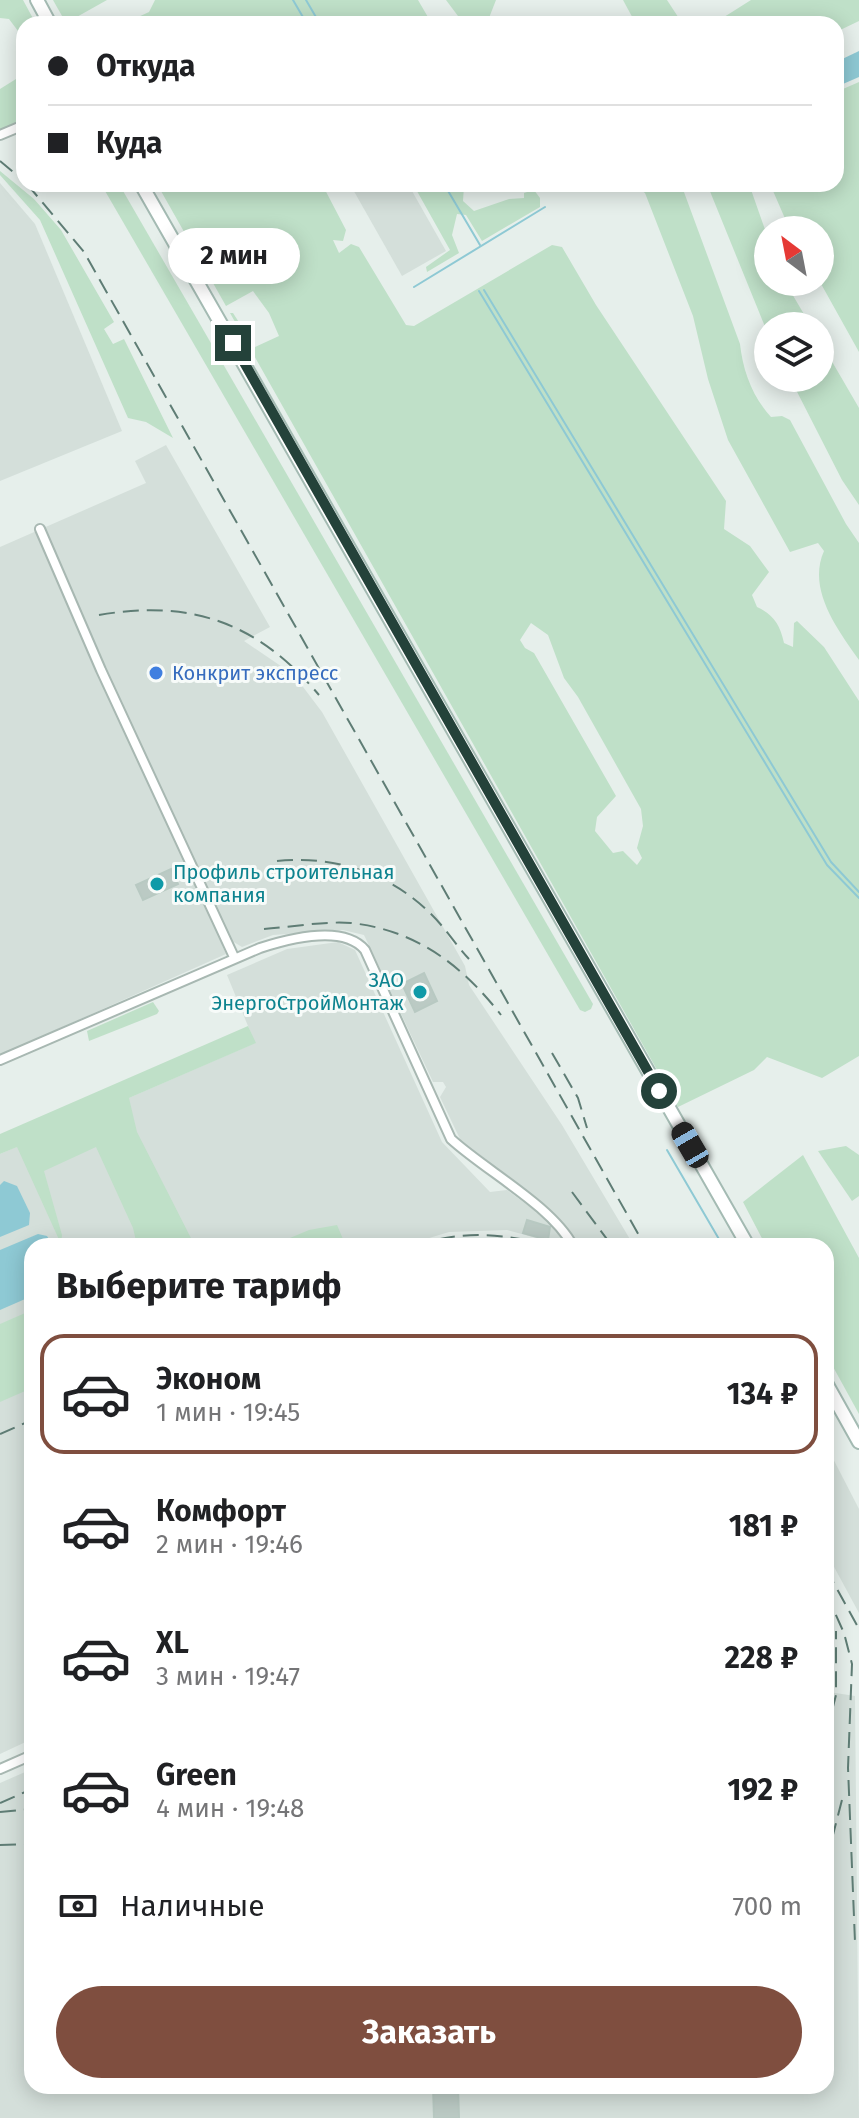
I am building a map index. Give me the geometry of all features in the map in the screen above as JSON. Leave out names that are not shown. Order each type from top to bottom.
[{"type":"main road","points":[[146,192],[743,1238]]},
{"type":"main road","points":[[834,1405],[859,1442]]},
{"type":"street","points":[[40,529],[95,657],[234,957]]},
{"type":"street","points":[[0,1060],[234,957],[282,940],[337,936],[358,943],[451,1139],[474,1161],[551,1217],[567,1238]]},
{"type":"street","points":[[0,1769],[24,1758]]},
{"type":"shaded area","points":[[0,183],[35,224],[122,431],[0,481]]},
{"type":"shaded area","points":[[354,192],[413,192],[446,251],[402,276]]},
{"type":"shaded area","points":[[166,445],[270,627],[244,641],[294,675],[322,712],[465,966],[469,985],[562,1125],[629,1238],[573,1238],[555,1214],[460,1139],[440,1097],[446,1087],[443,1082],[433,1082],[364,935],[343,930],[273,935],[242,947],[232,941],[222,945],[226,954],[0,1055],[0,547],[146,483],[135,461]]},
{"type":"shaded area","points":[[338,942],[355,950],[442,1142],[490,1192],[507,1190],[549,1221],[564,1238],[536,1238],[507,1230],[449,1232],[429,1238],[24,1238],[24,1743],[0,1754],[0,1154],[255,1043],[227,975],[287,949]]},
{"type":"shaded area","points":[[834,1461],[859,1509],[859,1613],[834,1567]]},
{"type":"shaded area","points":[[834,1693],[855,1696],[859,2118],[0,2118],[0,1783],[24,1772],[24,2094],[834,2094]]},
{"type":"green space","points":[[0,0],[23,0],[32,16],[16,16],[16,28],[9,19],[0,18]]},
{"type":"green space","points":[[53,0],[107,0],[78,16],[62,16]]},
{"type":"green space","points":[[155,0],[418,0],[427,16],[140,16],[149,12]]},
{"type":"green space","points":[[446,0],[496,0],[490,16],[458,16]]},
{"type":"green space","points":[[623,0],[667,0],[677,16],[632,16]]},
{"type":"green space","points":[[751,0],[859,0],[859,21],[844,28],[844,16],[726,16]]},
{"type":"green space","points":[[16,79],[16,123],[0,130],[0,89]]},
{"type":"green space","points":[[859,82],[859,352],[828,296],[834,296],[834,216],[784,216],[773,192],[844,192],[844,89]]},
{"type":"green space","points":[[0,171],[16,184],[16,192],[26,192],[34,199],[61,230],[114,322],[104,329],[113,344],[124,339],[173,438],[146,422],[128,418],[40,220],[0,175]]},
{"type":"green space","points":[[106,192],[124,192],[593,1004],[585,1012],[580,1010]]},
{"type":"green space","points":[[162,192],[326,192],[346,230],[343,241],[333,240],[339,253],[351,244],[359,247],[406,325],[414,326],[552,245],[562,247],[596,305],[726,501],[724,529],[750,546],[769,572],[752,595],[757,607],[772,617],[784,643],[793,647],[794,623],[797,621],[824,647],[859,701],[859,1056],[822,1078],[767,1057],[754,1070],[678,1107],[230,313],[233,313],[255,347],[279,336],[269,313],[253,291],[226,306]],"holes":[[[531,623],[548,635],[564,678],[578,697],[641,809],[643,826],[637,848],[642,858],[637,865],[623,851],[613,853],[595,831],[597,817],[616,796],[534,653],[525,648],[520,640]]]},
{"type":"green space","points":[[417,192],[464,192],[463,201],[474,211],[509,199],[524,198],[524,193],[527,192],[536,192],[540,198],[540,207],[482,241],[466,215],[457,214],[452,235],[459,253],[427,272],[426,267],[450,250]]},
{"type":"green space","points":[[644,192],[684,192],[740,344],[743,364],[754,392],[771,417],[782,416],[790,420],[859,543],[859,660],[834,622],[822,594],[819,580],[824,551],[818,543],[790,552],[728,440],[708,379],[693,316]]},
{"type":"green space","points":[[710,192],[752,192],[760,216],[754,216],[754,296],[793,296],[803,312],[759,312]]},
{"type":"green space","points":[[834,365],[859,408],[859,505],[842,480],[797,392],[834,392]]},
{"type":"green space","points":[[153,1002],[159,1011],[157,1014],[89,1041],[87,1031]]},
{"type":"green space","points":[[248,1026],[256,1043],[129,1098],[137,1132],[191,1238],[135,1238],[96,1147],[44,1171],[62,1235],[58,1238],[17,1147],[0,1154],[0,1134]]},
{"type":"green space","points":[[846,1146],[859,1155],[859,1196],[852,1201],[818,1151]]},
{"type":"green space","points":[[803,1155],[859,1258],[859,1414],[834,1369],[834,1238],[762,1238],[743,1202]]},
{"type":"green space","points":[[337,1225],[343,1238],[290,1238],[309,1230]]},
{"type":"green space","points":[[24,1314],[24,1392],[0,1402],[0,1324]]},
{"type":"water","points":[[859,51],[859,77],[844,84],[844,58]]},
{"type":"water","points":[[4,1181],[17,1186],[30,1213],[29,1225],[0,1237],[0,1185]]},
{"type":"water","points":[[38,1234],[48,1238],[28,1238]]},
{"type":"water","points":[[24,1240],[24,1300],[0,1310],[0,1250]]},
{"type":"building","name":"Профиль строительная компания","points":[[171,869],[178,884],[143,900],[136,885]]},
{"type":"building","name":"ЗАО ЭнергоСтройМонтаж","points":[[424,973],[437,1001],[415,1012],[402,984]]},
{"type":"building","points":[[527,1220],[550,1227],[548,1238],[523,1233]]},
{"type":"building","points":[[433,2094],[458,2094],[459,2118],[434,2118]]},
{"type":"waterway","points":[[293,0],[302,16]]},
{"type":"waterway","points":[[306,0],[315,16]]},
{"type":"waterway","points":[[449,192],[480,245]]},
{"type":"waterway","points":[[414,287],[545,207]]},
{"type":"waterway","points":[[484,290],[831,862],[859,892]]},
{"type":"waterway","points":[[479,291],[827,865],[859,898]]},
{"type":"waterway","points":[[667,1150],[718,1238]]},
{"type":"railway","points":[[0,161],[16,174]]},
{"type":"railway","points":[[34,192],[84,252],[640,1238]]},
{"type":"railway","points":[[99,615],[164,611],[193,614],[221,622],[272,650],[319,695]]},
{"type":"railway","points":[[277,861],[339,864],[378,877],[413,898],[429,912],[469,959]]},
{"type":"railway","points":[[264,929],[351,923],[396,933],[417,942],[454,966],[501,1015]]},
{"type":"railway","points":[[552,1053],[578,1098],[587,1128]]},
{"type":"railway","points":[[572,1192],[606,1238]]},
{"type":"railway","points":[[446,1238],[467,1235],[510,1238]]},
{"type":"railway","points":[[0,1434],[24,1424]]},
{"type":"railway","points":[[834,1584],[859,1629]]},
{"type":"railway","points":[[834,1611],[852,1664],[848,1768],[855,1942]]},
{"type":"railway","points":[[834,1703],[836,1631]]},
{"type":"railway","points":[[0,1803],[24,1792]]},
{"type":"railway","points":[[834,1831],[843,1796]]},
{"type":"railway","points":[[0,1812],[24,1810]]},
{"type":"railway","points":[[0,1845],[24,1844]]},
{"type":"place","name":"Конкрит экспресс","points":[[156,673]]},
{"type":"place","name":"Профиль строительная компания","points":[[157,884]]},
{"type":"place","name":"ЗАО ЭнергоСтройМонтаж","points":[[420,992]]},
{"type":"route","points":[[233,343],[659,1091]]}]
